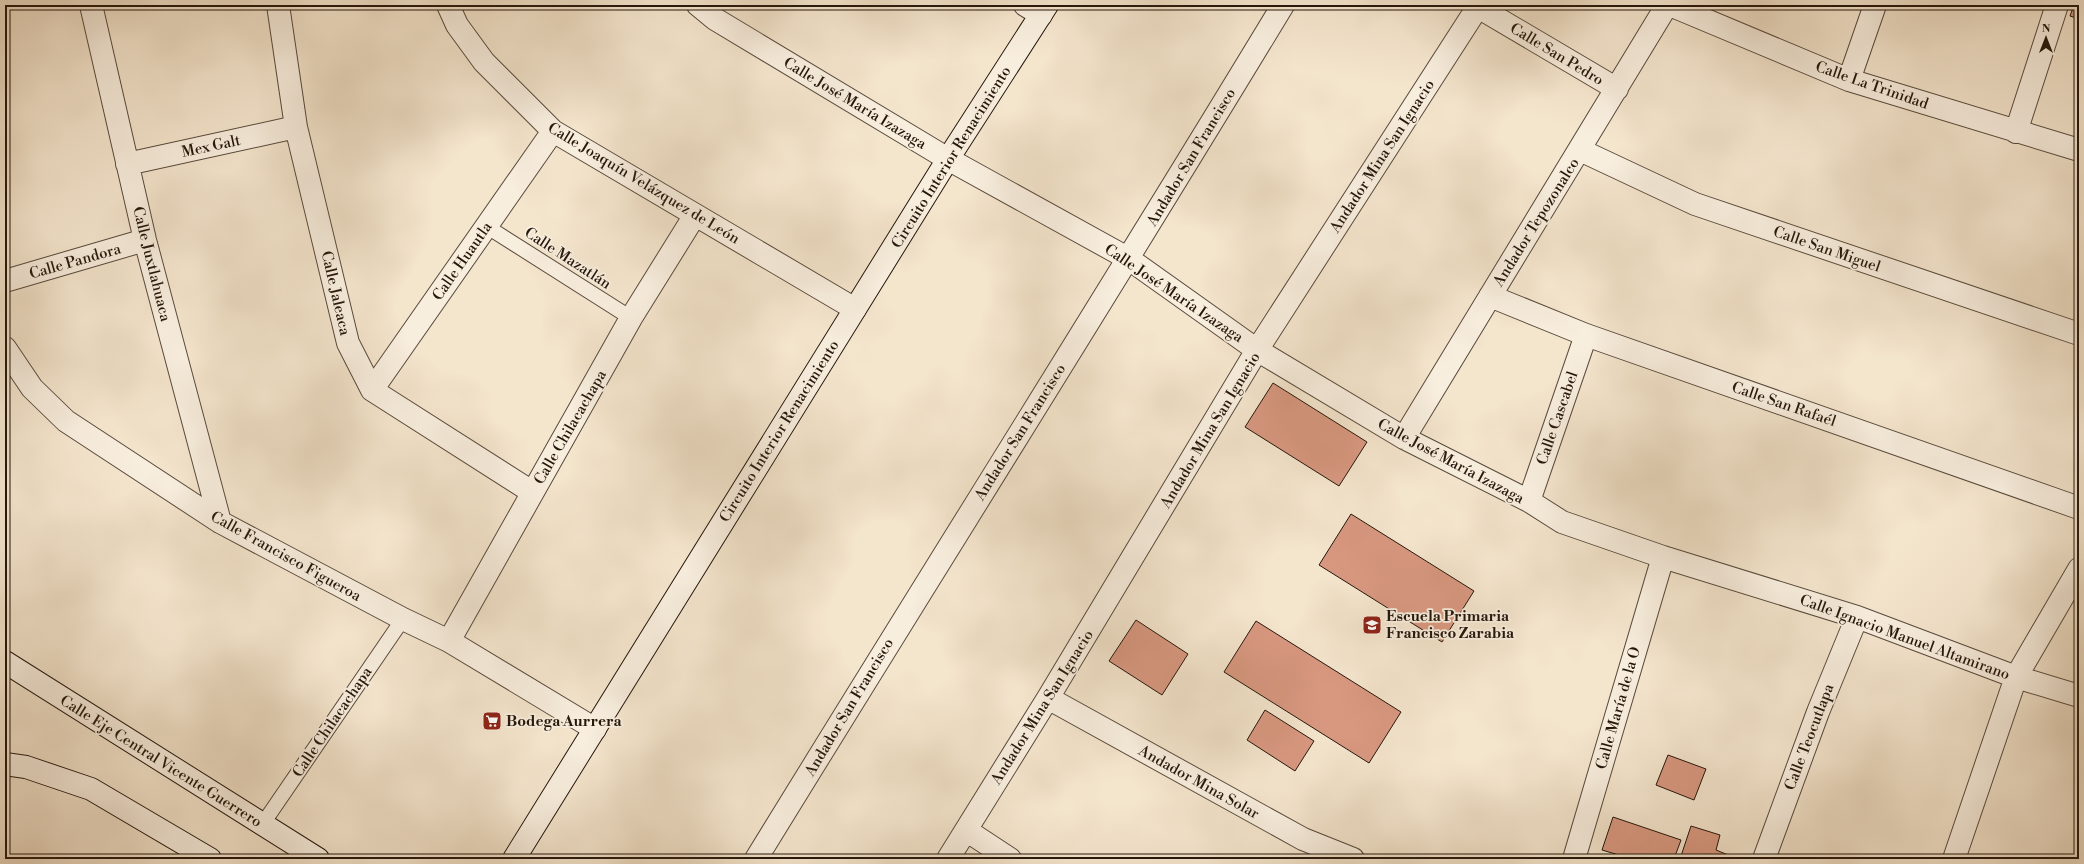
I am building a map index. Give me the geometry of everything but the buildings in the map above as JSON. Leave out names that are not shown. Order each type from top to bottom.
[{"type":"street","name":"Calle Juxtlahuaca","points":[[91,5],[145,240],[220,522]]},
{"type":"street","name":"Calle Jaleaca","points":[[278,5],[296,128],[348,343],[372,390]]},
{"type":"street","name":"Calle Joaquín Velázquez de León","points":[[448,5],[457,25],[484,62],[552,131],[855,309]]},
{"type":"street","name":"Calle José María Izazaga","points":[[698,5],[715,19],[948,159],[1129,259],[1258,350],[1404,438],[1529,501],[1562,522],[1663,557]]},
{"type":"street","name":"Andador San Francisco","points":[[756,859],[1129,259],[1283,5]]},
{"type":"street","name":"Calle La Trinidad","points":[[1668,5],[1848,80],[2079,150]]},
{"type":"street","name":"Andador Tepozonalco","points":[[1404,438],[1668,5]]},
{"type":"street","points":[[1848,80],[1875,5]]},
{"type":"street","points":[[2016,132],[2057,5]]},
{"type":"street","name":"Calle San Pedro","points":[[1478,6],[1617,89]]},
{"type":"street","name":"Andador Mina San Ignacio","points":[[948,859],[1048,698],[1258,350],[1478,6]]},
{"type":"street","name":"Circuito Interior Renacimiento","points":[[514,859],[948,159],[1038,8]]},
{"type":"street","name":"Mex Galt","points":[[127,164],[296,128]]},
{"type":"street","name":"Calle Huautla","points":[[372,390],[552,131]]},
{"type":"street","name":"Calle San Miguel","points":[[1580,150],[1695,204],[2079,334]]},
{"type":"street","name":"Calle Chilacachapa","points":[[449,641],[631,318],[695,215]]},
{"type":"street","name":"Calle Pandora","points":[[5,281],[145,240]]},
{"type":"street","name":"Calle San Rafaél","points":[[1490,296],[1586,335],[2079,508]]},
{"type":"street","name":"Calle Cascabel","points":[[1529,501],[1586,335]]},
{"type":"street","name":"Calle Francisco Figueroa","points":[[5,348],[32,388],[66,421],[220,522],[403,619],[449,641],[595,729]]},
{"type":"street","points":[[372,390],[532,492]]},
{"type":"street","name":"Calle Ignacio Manuel Altamirano","points":[[1663,557],[1857,617],[2016,677],[2079,696]]},
{"type":"street","name":"Calle María de la O","points":[[1574,859],[1663,557]]},
{"type":"street","points":[[1954,859],[2016,677],[2079,570]]},
{"type":"street","name":"Calle Teocutlapa","points":[[1764,859],[1818,712],[1857,617]]},
{"type":"street","name":"Calle Eje Central Vicente Guerrero","points":[[5,662],[318,859]]},
{"type":"street","name":"Andador Mina Solar","points":[[1048,698],[1303,839],[1353,859]]},
{"type":"street","points":[[5,764],[26,767],[91,789],[210,859]]},
{"type":"street","points":[[966,830],[1010,859]]},
{"type":"lane","name":"Calle Mazatlán","points":[[486,226],[631,318]]},
{"type":"lane","name":"Calle Chilacachapa","points":[[262,824],[403,619]]},
{"type":"place","name":"Escuela Primaria Francisco Zarabia","points":[[1372,625]]},
{"type":"place","name":"Bodega Aurrera","points":[[492,721]]}]
